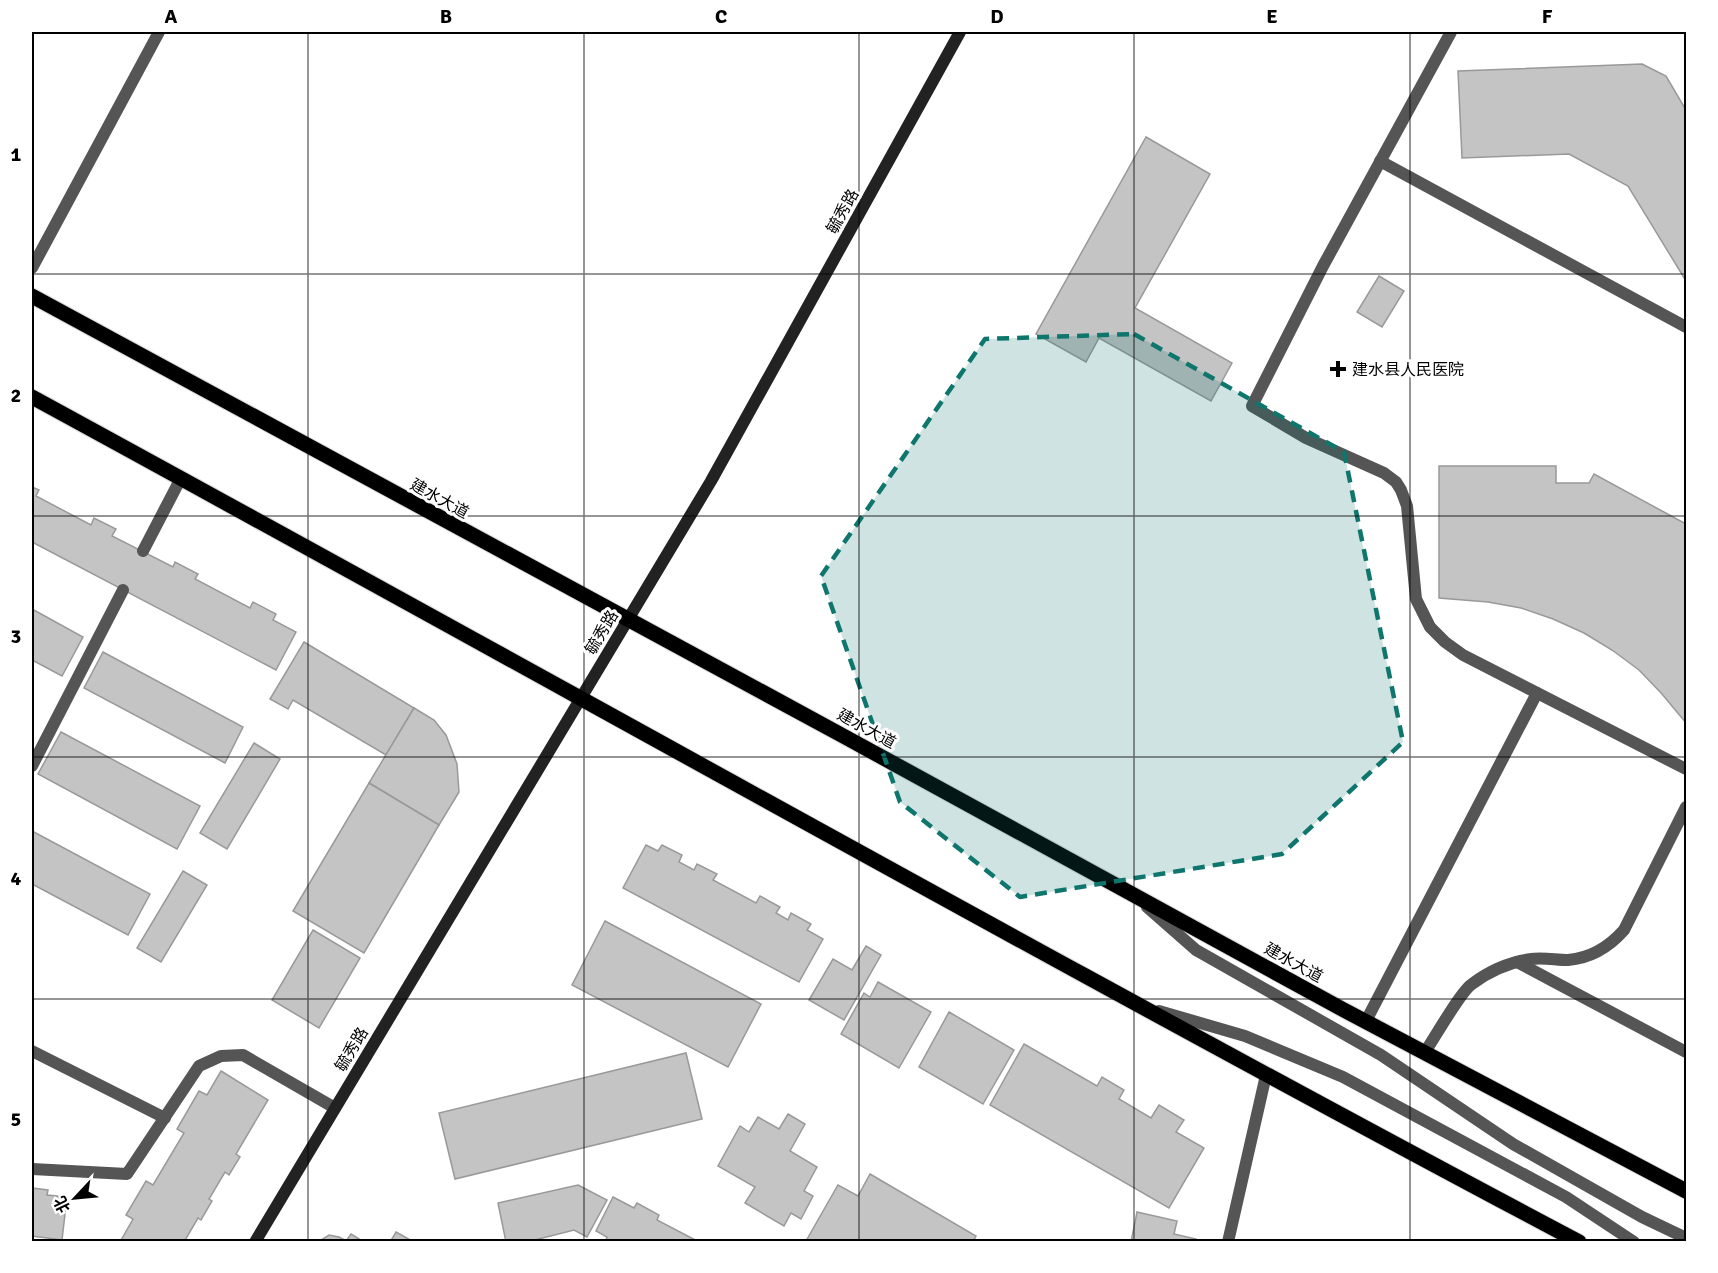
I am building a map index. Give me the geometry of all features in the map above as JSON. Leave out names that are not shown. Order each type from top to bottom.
[{"type":"main road","name":"建水大道","points":[[32,296],[1366,1021],[1686,1191]]},
{"type":"main road","points":[[32,397],[1136,1004],[1579,1242]]},
{"type":"street","name":"毓秀路","points":[[255,1242],[717,471],[960,32]]},
{"type":"lane","points":[[32,268],[159,32]]},
{"type":"lane","points":[[1451,32],[1323,266],[1252,406],[1305,438],[1384,473],[1396,482],[1407,506],[1416,599],[1430,627],[1445,642],[1463,655],[1686,769]]},
{"type":"lane","points":[[1380,161],[1686,327]]},
{"type":"lane","points":[[142,551],[181,478]]},
{"type":"lane","points":[[32,766],[123,590]]},
{"type":"lane","points":[[1366,1021],[1537,693]]},
{"type":"lane","points":[[1425,1052],[1469,985],[1500,967],[1517,962],[1534,959],[1583,958],[1616,939],[1624,930],[1686,807]]},
{"type":"lane","points":[[1130,892],[1196,950],[1381,1055],[1513,1144],[1642,1217],[1686,1238]]},
{"type":"lane","points":[[1517,962],[1686,1052]]},
{"type":"lane","points":[[1136,1004],[1245,1036],[1343,1077],[1566,1197],[1634,1242]]},
{"type":"lane","points":[[32,1050],[165,1118]]},
{"type":"lane","points":[[32,1170],[127,1174],[199,1066],[210,1060],[232,1055],[243,1055],[335,1108]]},
{"type":"lane","points":[[1228,1242],[1266,1075]]},
{"type":"highlighted area","points":[[1134,334],[1344,452],[1403,742],[1282,854],[1020,897],[900,802],[821,576],[985,339]]},
{"type":"building","points":[[1642,64],[1666,76],[1686,110],[1686,281],[1628,186],[1569,154],[1462,158],[1458,71]]},
{"type":"building","points":[[1146,137],[1210,174],[1135,308],[1232,363],[1211,401],[1099,338],[1086,362],[1036,334]]},
{"type":"building","points":[[1379,276],[1404,291],[1382,327],[1357,312]]},
{"type":"building","points":[[1439,466],[1556,466],[1556,483],[1589,483],[1594,474],[1686,524],[1686,723],[1639,670],[1584,633],[1521,608],[1488,602],[1439,598]]},
{"type":"building","points":[[32,487],[39,490],[36,496],[91,525],[94,518],[116,529],[112,536],[173,567],[175,562],[198,574],[195,579],[250,608],[253,602],[276,614],[273,620],[296,632],[276,670],[32,542]]},
{"type":"building","points":[[32,609],[83,637],[62,676],[32,660]]},
{"type":"building","points":[[304,642],[414,708],[386,755],[293,700],[288,709],[270,699]]},
{"type":"building","points":[[103,652],[243,727],[225,763],[84,688]]},
{"type":"building","points":[[414,708],[434,720],[446,735],[457,764],[459,792],[439,825],[369,783]]},
{"type":"building","points":[[61,732],[200,806],[177,849],[38,774]]},
{"type":"building","points":[[254,743],[280,759],[227,849],[200,833]]},
{"type":"building","points":[[369,783],[439,825],[364,953],[293,911]]},
{"type":"building","points":[[32,831],[150,894],[128,935],[32,884]]},
{"type":"building","points":[[646,845],[658,851],[662,845],[682,855],[679,862],[694,870],[697,864],[717,874],[713,880],[756,903],[760,896],[780,907],[776,913],[788,920],[791,913],[811,924],[807,930],[823,939],[799,982],[623,888]]},
{"type":"building","points":[[183,871],[207,885],[161,962],[137,948]]},
{"type":"building","points":[[605,921],[761,1004],[728,1067],[572,985]]},
{"type":"building","points":[[313,930],[360,958],[319,1028],[272,1000]]},
{"type":"building","points":[[866,946],[881,955],[844,1020],[809,1000],[833,959],[852,970]]},
{"type":"building","points":[[878,982],[931,1012],[899,1068],[841,1034],[864,993],[870,997]]},
{"type":"building","points":[[949,1012],[1014,1050],[983,1104],[919,1067]]},
{"type":"building","points":[[1024,1044],[1097,1086],[1102,1077],[1124,1090],[1119,1099],[1151,1118],[1159,1105],[1184,1120],[1176,1132],[1204,1148],[1169,1208],[990,1105]]},
{"type":"building","points":[[686,1053],[702,1119],[455,1179],[439,1113]]},
{"type":"building","points":[[221,1071],[268,1100],[236,1154],[240,1157],[229,1175],[225,1172],[209,1199],[212,1201],[201,1220],[198,1218],[184,1242],[120,1242],[133,1219],[126,1215],[146,1181],[153,1185],[184,1133],[177,1129],[199,1091],[207,1095]]},
{"type":"building","points":[[788,1114],[805,1124],[790,1151],[817,1167],[804,1191],[813,1196],[801,1219],[791,1213],[784,1226],[745,1203],[755,1187],[718,1166],[740,1126],[749,1132],[758,1117],[779,1129]]},
{"type":"building","points":[[870,1174],[976,1236],[973,1242],[806,1241],[838,1185],[858,1196]]},
{"type":"building","points":[[578,1185],[607,1200],[587,1237],[574,1230],[527,1242],[506,1242],[498,1203]]},
{"type":"building","points":[[32,1188],[48,1190],[47,1195],[67,1197],[62,1240],[32,1236]]},
{"type":"building","points":[[613,1197],[634,1208],[637,1203],[659,1215],[657,1220],[699,1242],[605,1242],[607,1237],[596,1231]]},
{"type":"building","points":[[1137,1212],[1177,1221],[1174,1234],[1196,1239],[1195,1242],[1131,1242]]},
{"type":"building","points":[[396,1232],[414,1242],[390,1242]]},
{"type":"building","points":[[351,1234],[364,1242],[318,1242],[329,1235],[346,1241]]},
{"type":"place","name":"建水县人民医院","points":[[1338,369]]}]
